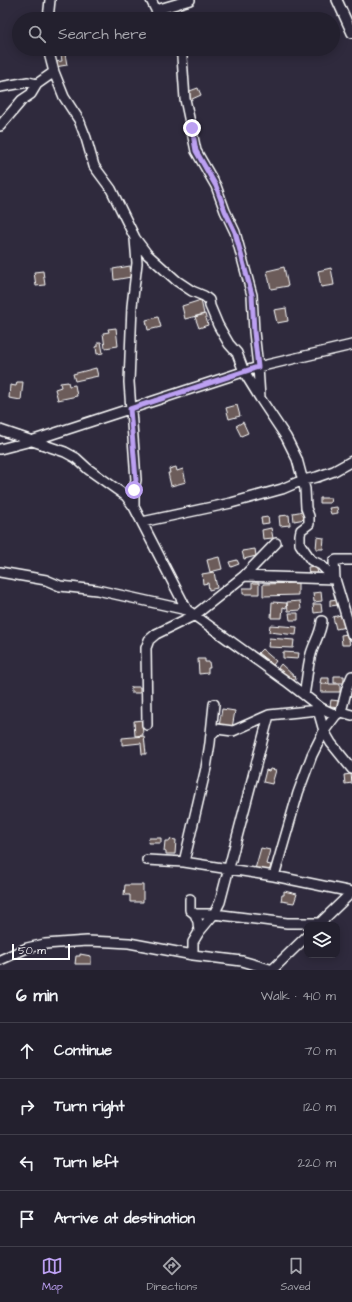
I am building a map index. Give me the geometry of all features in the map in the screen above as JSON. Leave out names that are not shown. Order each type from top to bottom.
[{"type":"street","points":[[49,12],[50,0]]},
{"type":"street","points":[[151,0],[156,10],[190,0]]},
{"type":"street","points":[[336,0],[352,32]]},
{"type":"street","points":[[50,56],[54,72],[64,97],[79,120],[94,166],[111,189],[135,238],[146,254],[177,281],[192,292],[204,296],[209,300],[218,325],[229,344],[237,353],[244,372],[286,437],[298,459],[305,489],[306,508],[309,516],[309,524],[302,530],[300,535],[300,544],[311,560],[321,565],[335,579],[348,610],[352,635]]},
{"type":"street","points":[[182,56],[185,99],[196,151],[216,186],[225,211],[235,232],[252,295],[260,398]]},
{"type":"street","points":[[0,126],[22,100],[31,94],[37,84],[54,72]]},
{"type":"street","points":[[0,87],[28,82],[37,84]]},
{"type":"street","points":[[134,507],[134,490],[136,480],[130,409],[129,356],[132,306],[137,263],[135,238]]},
{"type":"street","points":[[0,448],[31,441],[258,367],[352,345]]},
{"type":"street","points":[[0,430],[65,452],[76,458],[88,469],[126,496],[134,507],[191,613]]},
{"type":"street","points":[[142,522],[231,503],[282,489],[303,480],[334,471],[352,461]]},
{"type":"street","points":[[147,725],[146,648],[149,640],[244,576],[276,543]]},
{"type":"street","points":[[335,579],[335,560],[352,560]]},
{"type":"street","points":[[0,572],[46,580],[60,586],[97,590],[191,613],[304,695],[320,709],[324,731],[331,743],[352,769]]},
{"type":"street","points":[[244,576],[335,579]]},
{"type":"street","points":[[304,695],[311,652],[322,621]]},
{"type":"street","points":[[274,876],[298,793],[312,754],[324,731],[339,713],[346,688],[352,676]]},
{"type":"street","points":[[184,862],[206,768],[214,704]]},
{"type":"street","points":[[211,734],[218,729],[233,731],[269,715],[320,709],[352,715]]},
{"type":"street","points":[[193,955],[193,942],[214,914],[220,902],[269,715]]},
{"type":"street","points":[[146,860],[184,862],[274,876],[352,892]]},
{"type":"street","points":[[321,922],[352,892]]},
{"type":"street","points":[[190,899],[190,910],[195,914],[199,932]]},
{"type":"street","points":[[195,914],[214,914],[286,923],[304,924]]},
{"type":"street","points":[[0,960],[27,948],[45,944],[87,941],[129,943],[193,955],[242,961],[272,970],[304,939]]},
{"type":"building","points":[[61,56],[65,56],[67,65],[55,67],[54,62],[62,61]]},
{"type":"building","points":[[198,88],[201,95],[190,100],[187,92]]},
{"type":"building","points":[[130,266],[131,277],[114,280],[113,269]]},
{"type":"building","points":[[284,267],[288,286],[271,289],[267,271]]},
{"type":"building","points":[[331,268],[334,285],[321,287],[318,271]]},
{"type":"building","points":[[43,271],[45,285],[36,286],[34,272]]},
{"type":"building","points":[[201,300],[204,314],[185,319],[182,306]]},
{"type":"building","points":[[286,308],[288,321],[277,323],[274,310]]},
{"type":"building","points":[[205,314],[208,325],[199,328],[195,317]]},
{"type":"building","points":[[158,317],[161,327],[148,330],[146,320]]},
{"type":"building","points":[[116,328],[118,346],[105,348],[103,333],[109,332],[108,329]]},
{"type":"building","points":[[98,342],[101,342],[103,353],[97,354],[96,347],[98,346]]},
{"type":"building","points":[[96,368],[98,376],[75,381],[73,374]]},
{"type":"building","points":[[17,382],[23,382],[21,400],[9,398],[10,385],[16,386]]},
{"type":"building","points":[[68,382],[69,386],[75,385],[77,396],[58,400],[55,389],[61,387],[60,383]]},
{"type":"building","points":[[237,405],[240,416],[229,419],[226,408]]},
{"type":"building","points":[[243,422],[248,433],[241,436],[236,426]]},
{"type":"building","points":[[176,467],[177,471],[183,469],[186,482],[171,486],[168,473],[170,473],[169,469]]},
{"type":"building","points":[[320,498],[331,498],[330,503],[320,503]]},
{"type":"building","points":[[337,507],[338,513],[331,514],[329,508]]},
{"type":"building","points":[[304,511],[305,519],[294,521],[293,513]]},
{"type":"building","points":[[289,515],[290,525],[280,526],[279,516]]},
{"type":"building","points":[[268,517],[269,523],[262,524],[261,518]]},
{"type":"building","points":[[271,528],[273,538],[263,539],[262,530]]},
{"type":"building","points":[[317,537],[324,538],[323,549],[316,549]]},
{"type":"building","points":[[255,549],[256,556],[244,559],[242,551]]},
{"type":"building","points":[[219,557],[222,569],[210,572],[207,560]]},
{"type":"building","points":[[237,560],[239,564],[231,567],[229,562]]},
{"type":"building","points":[[316,566],[318,573],[309,575],[308,567]]},
{"type":"building","points":[[214,572],[217,588],[209,590],[208,583],[203,584],[202,574]]},
{"type":"building","points":[[252,583],[259,583],[259,594],[243,594],[243,588],[252,588]]},
{"type":"building","points":[[298,583],[298,595],[263,596],[263,584]]},
{"type":"building","points":[[321,592],[322,601],[314,602],[313,593]]},
{"type":"building","points":[[338,599],[338,605],[330,606],[330,600]]},
{"type":"building","points":[[300,601],[301,610],[288,611],[287,602]]},
{"type":"building","points":[[272,602],[287,603],[286,608],[283,607],[282,618],[271,618]]},
{"type":"building","points":[[313,604],[321,604],[322,612],[314,613]]},
{"type":"building","points":[[289,613],[298,613],[298,620],[290,620]]},
{"type":"building","points":[[344,614],[346,627],[336,629],[333,617]]},
{"type":"building","points":[[270,625],[297,627],[296,635],[269,632]]},
{"type":"building","points":[[348,634],[350,645],[342,645],[341,635]]},
{"type":"building","points":[[269,638],[294,640],[293,648],[268,647]]},
{"type":"building","points":[[262,649],[276,661],[273,665],[258,653]]},
{"type":"building","points":[[283,652],[299,653],[298,659],[283,658]]},
{"type":"building","points":[[198,659],[205,659],[205,662],[209,662],[210,668],[208,668],[208,673],[199,674]]},
{"type":"building","points":[[281,664],[296,678],[293,683],[277,669]]},
{"type":"building","points":[[334,676],[344,676],[344,683],[334,683]]},
{"type":"building","points":[[321,678],[329,678],[329,684],[320,683]]},
{"type":"building","points":[[321,684],[340,684],[340,692],[321,692]]},
{"type":"building","points":[[131,687],[140,687],[140,693],[131,693]]},
{"type":"building","points":[[331,700],[340,701],[340,707],[330,706]]},
{"type":"building","points":[[222,709],[235,711],[232,728],[219,726]]},
{"type":"building","points":[[142,720],[143,735],[135,736],[134,721]]},
{"type":"building","points":[[144,736],[146,754],[142,754],[141,743],[122,745],[122,738]]},
{"type":"building","points":[[270,769],[276,770],[272,784],[263,782],[266,770],[269,771]]},
{"type":"building","points":[[351,774],[352,783],[345,784],[344,775]]},
{"type":"building","points":[[149,838],[161,838],[161,843],[148,843]]},
{"type":"building","points":[[170,839],[176,840],[175,854],[166,854],[164,851],[165,841],[170,841]]},
{"type":"building","points":[[261,848],[270,850],[266,864],[271,865],[269,872],[255,869]]},
{"type":"building","points":[[125,885],[143,885],[143,902],[130,902],[130,895],[124,895]]},
{"type":"building","points":[[284,891],[297,894],[294,903],[281,901]]},
{"type":"building","points":[[80,954],[91,956],[91,964],[75,964],[76,956],[80,956]]},
{"type":"route","points":[[134,490],[136,480],[130,409],[258,367],[252,295],[235,232],[225,211],[216,186],[196,151],[192,128]]}]
